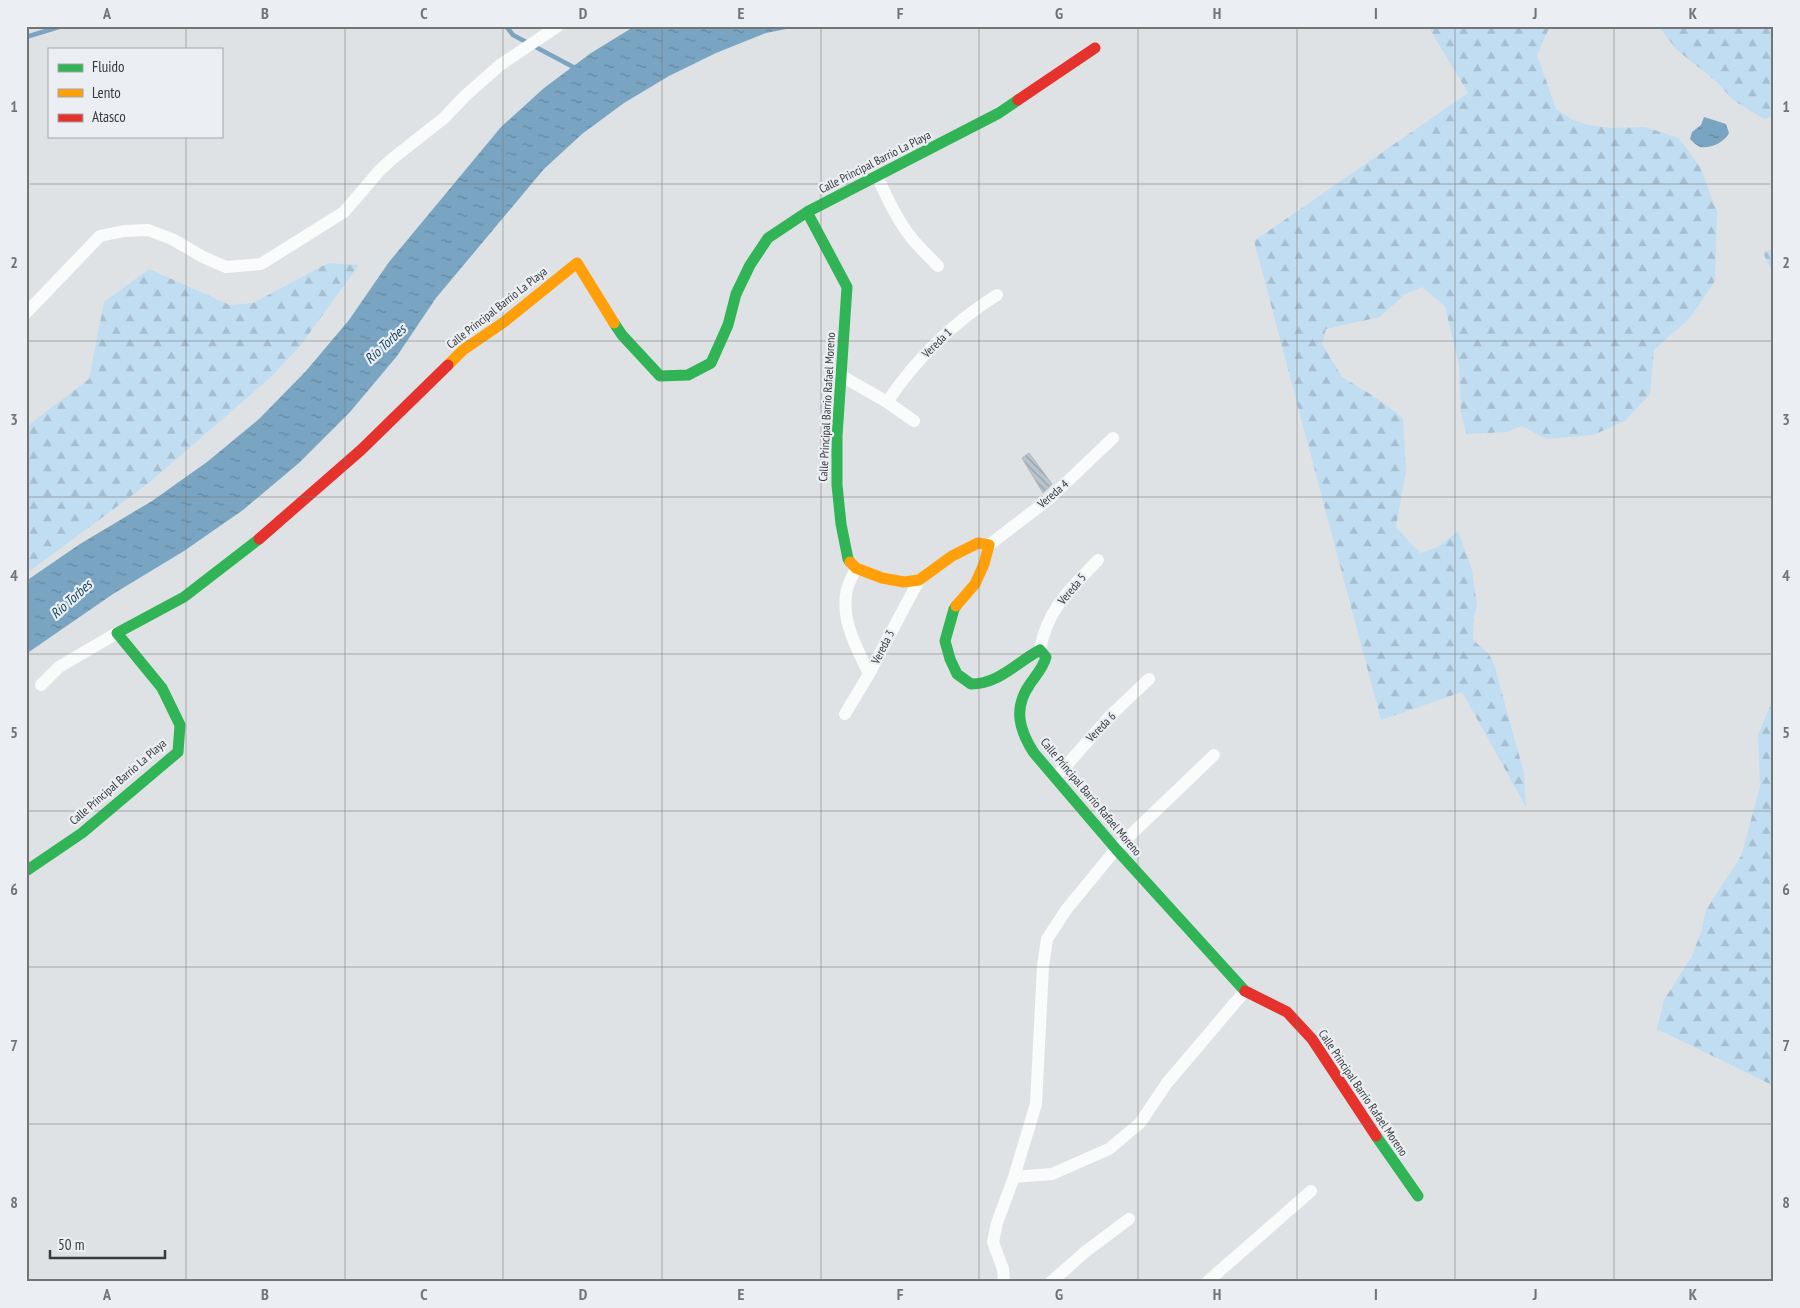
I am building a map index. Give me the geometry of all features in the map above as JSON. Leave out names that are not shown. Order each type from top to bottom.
[{"type":"street","points":[[26,313],[100,236],[148,230],[172,239],[226,268],[261,264],[344,212],[380,170],[444,118],[466,95],[500,65],[558,26]]},
{"type":"street","name":"Calle Principal Barrio La Playa","points":[[26,871],[82,833],[178,752],[180,725],[162,688],[117,633],[184,597],[255,542],[361,450],[463,350],[504,322],[577,263],[622,335],[660,376],[688,375],[711,363],[728,325],[736,294],[750,265],[768,238],[807,212],[999,114],[1095,48]]},
{"type":"street","points":[[877,176],[902,225],[938,266]]},
{"type":"street","name":"Calle Principal Barrio Rafael Moreno","points":[[807,212],[847,287],[840,375],[837,485],[841,524],[848,559],[856,568]]},
{"type":"street","name":"Vereda 1","points":[[887,402],[899,385],[946,333],[973,310],[997,295]]},
{"type":"street","points":[[840,375],[887,402],[914,421]]},
{"type":"street","name":"Vereda 4","points":[[989,545],[1049,499],[1113,438]]},
{"type":"street","points":[[869,674],[848,627],[847,590],[856,568],[882,578],[904,582],[919,580],[952,556],[978,543],[989,545],[984,564],[974,584],[954,609],[945,641],[957,674],[971,684],[990,682],[1029,655],[1040,650]]},
{"type":"street","name":"Vereda 5","points":[[1040,650],[1043,632],[1063,595],[1098,560]]},
{"type":"street","name":"Vereda 3","points":[[845,714],[869,674],[919,580]]},
{"type":"street","points":[[41,685],[59,667],[117,633]]},
{"type":"street","name":"Calle Principal Barrio Rafael Moreno","points":[[1040,650],[1046,657],[1044,666],[1027,688],[1020,705],[1018,722],[1024,738],[1034,753],[1116,849],[1245,991],[1287,1012],[1312,1039],[1389,1156],[1418,1196]]},
{"type":"street","name":"Vereda 6","points":[[1056,777],[1112,715],[1149,680]]},
{"type":"street","points":[[1004,1282],[1003,1268],[993,1242],[997,1223],[1014,1177],[1036,1104],[1043,966],[1047,939],[1066,910],[1116,849],[1214,755]]},
{"type":"street","points":[[1014,1177],[1052,1174],[1109,1149],[1140,1123],[1167,1083],[1245,991]]},
{"type":"street","points":[[1207,1282],[1311,1191]]},
{"type":"street","points":[[1051,1282],[1085,1252],[1129,1219]]},
{"type":"green space","points":[[1428,26],[1550,26],[1537,55],[1556,109],[1573,120],[1589,125],[1611,128],[1645,127],[1679,138],[1700,167],[1717,211],[1715,281],[1690,318],[1654,350],[1650,394],[1625,421],[1593,435],[1547,439],[1521,426],[1507,432],[1467,434],[1461,414],[1459,366],[1445,306],[1422,287],[1404,295],[1380,317],[1326,329],[1322,344],[1342,377],[1375,397],[1403,418],[1406,471],[1396,527],[1420,553],[1438,547],[1458,531],[1472,570],[1477,606],[1474,616],[1473,640],[1488,653],[1494,664],[1524,773],[1526,807],[1462,692],[1381,720],[1254,241],[1468,93]]},
{"type":"green space","points":[[1658,26],[1774,26],[1774,116],[1764,119],[1733,100],[1717,82],[1677,50]]},
{"type":"green space","points":[[1774,248],[1774,275],[1763,253]]},
{"type":"green space","points":[[328,263],[359,265],[300,346],[271,377],[150,482],[26,574],[26,427],[89,379],[104,302],[149,269],[230,305],[253,303]]},
{"type":"green space","points":[[1774,696],[1774,1086],[1657,1029],[1664,1000],[1692,956],[1702,929],[1705,913],[1741,856],[1760,787],[1758,735]]},
{"type":"water","name":"Río Torbes","points":[[635,26],[801,26],[766,33],[716,53],[669,76],[624,103],[582,134],[544,169],[436,298],[397,356],[350,412],[299,463],[243,510],[184,551],[113,594],[26,654],[26,581],[80,544],[152,501],[207,462],[259,419],[306,371],[349,320],[389,262],[501,127],[544,88],[591,53]]},
{"type":"water","points":[[1704,117],[1726,124],[1729,133],[1721,142],[1713,146],[1700,147],[1690,139],[1692,132],[1701,125]]},
{"type":"building","points":[[1029,453],[1052,484],[1043,493],[1022,458]]},
{"type":"waterway","points":[[26,37],[62,26]]},
{"type":"waterway","points":[[506,26],[513,35],[577,69]]},
{"type":"traffic: fast","points":[[614,323],[622,335],[660,376],[688,375],[711,363],[728,325],[736,294],[750,265],[768,238],[807,212],[999,113],[1018,100]]},
{"type":"traffic: fast","points":[[807,212],[847,287],[837,436],[837,485],[841,524],[850,562]]},
{"type":"traffic: fast","points":[[26,871],[82,833],[178,752],[180,725],[162,688],[117,633],[184,597],[259,539]]},
{"type":"traffic: fast","points":[[956,606],[945,641],[957,674],[971,684],[981,683],[999,676],[1040,650],[1046,657],[1021,702],[1020,719],[1022,727],[1034,753],[1116,849],[1245,991]]},
{"type":"traffic: fast","points":[[1376,1136],[1418,1196]]},
{"type":"traffic: slow","points":[[448,365],[463,350],[504,322],[577,263],[614,323]]},
{"type":"traffic: slow","points":[[850,562],[856,568],[882,578],[904,582],[919,580],[952,556],[978,543],[989,545],[984,564],[975,584],[956,606]]},
{"type":"traffic: jam","points":[[1018,100],[1095,48]]},
{"type":"traffic: jam","points":[[259,539],[361,450],[448,365]]},
{"type":"traffic: jam","points":[[1245,991],[1287,1012],[1312,1039],[1376,1136]]}]
